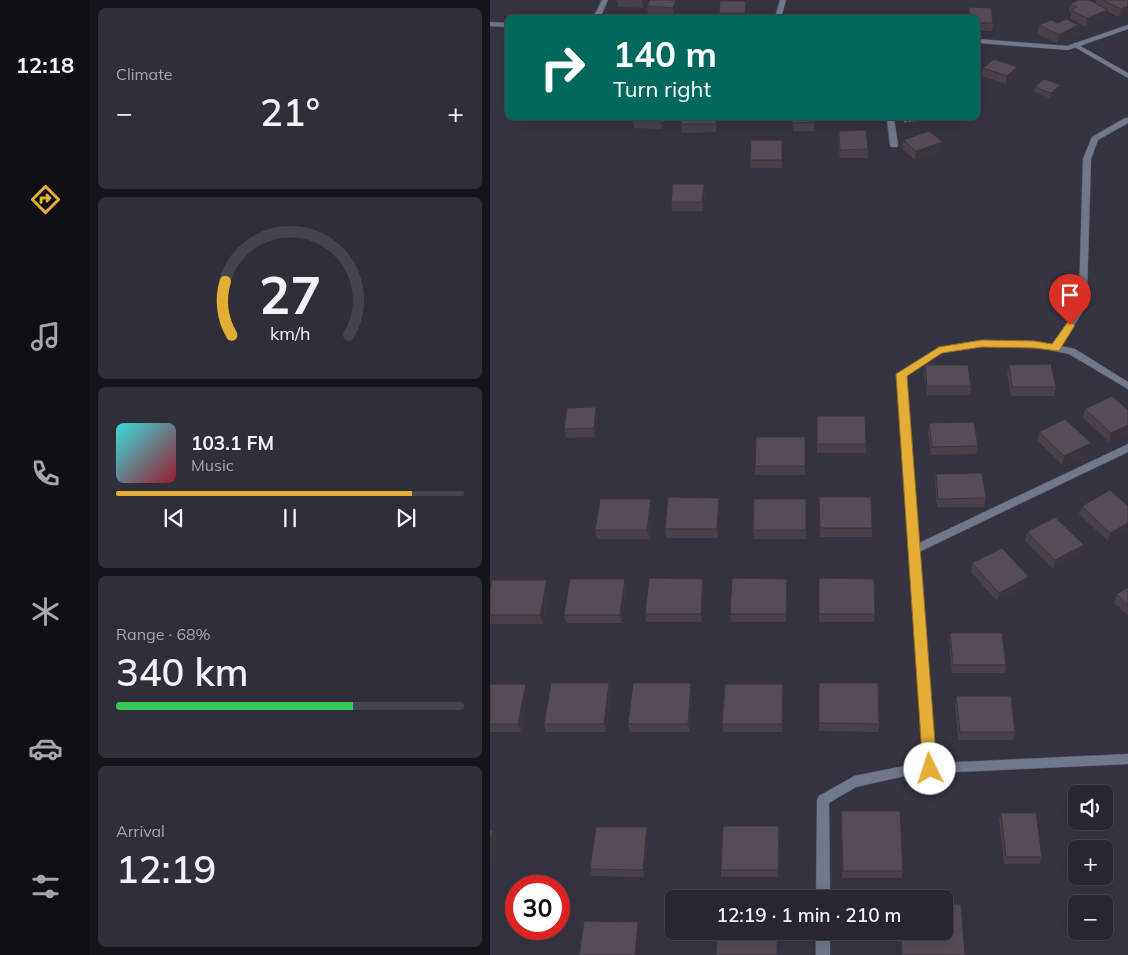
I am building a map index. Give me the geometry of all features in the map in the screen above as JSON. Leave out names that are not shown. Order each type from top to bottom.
[{"type":"street","points":[[598,15],[605,0]]},
{"type":"street","points":[[779,15],[783,0]]},
{"type":"street","points":[[490,24],[505,25]]},
{"type":"street","points":[[980,41],[1068,48],[1128,27]]},
{"type":"street","points":[[1075,46],[1128,76]]},
{"type":"street","points":[[891,120],[894,145]]},
{"type":"street","points":[[1055,348],[1078,313],[1083,295],[1087,159],[1095,139],[1128,120]]},
{"type":"street","points":[[930,769],[901,374],[939,350],[982,344],[1034,344],[1072,352],[1128,386]]},
{"type":"street","points":[[914,550],[1128,448]]},
{"type":"street","points":[[823,890],[823,800],[854,782],[914,769],[1128,759]]},
{"type":"street","points":[[823,940],[823,955]]},
{"type":"building","points":[[650,0],[676,0],[673,8],[647,6]]},
{"type":"building","points":[[1079,0],[1089,0],[1108,10],[1087,18],[1071,10],[1077,7],[1070,4]]},
{"type":"building","points":[[1103,0],[1128,0],[1128,6],[1121,9]]},
{"type":"building","points":[[720,1],[746,1],[745,13],[719,13]]},
{"type":"building","points":[[969,7],[991,8],[993,23],[980,23],[980,15],[970,15]]},
{"type":"building","points":[[1066,19],[1078,25],[1059,35],[1039,25],[1051,20],[1058,23]]},
{"type":"building","points":[[994,59],[1017,67],[1007,76],[983,68]]},
{"type":"building","points":[[1044,79],[1061,85],[1051,93],[1035,87]]},
{"type":"building","points":[[681,120],[716,120],[716,124],[681,124]]},
{"type":"building","points":[[792,120],[814,120],[814,122],[792,123]]},
{"type":"building","points":[[866,130],[868,149],[840,150],[839,131]]},
{"type":"building","points":[[929,131],[943,142],[916,151],[903,140]]},
{"type":"building","points":[[751,140],[782,140],[782,160],[750,160]]},
{"type":"building","points":[[673,184],[704,184],[702,202],[671,202]]},
{"type":"building","points":[[1051,364],[1056,387],[1012,387],[1009,365]]},
{"type":"building","points":[[925,365],[968,365],[971,386],[927,386]]},
{"type":"building","points":[[1112,396],[1128,410],[1128,425],[1111,433],[1085,409]]},
{"type":"building","points":[[596,407],[594,428],[564,429],[567,408]]},
{"type":"building","points":[[817,416],[865,416],[866,444],[817,444]]},
{"type":"building","points":[[1065,419],[1091,443],[1064,456],[1039,432]]},
{"type":"building","points":[[974,422],[978,446],[932,447],[929,423]]},
{"type":"building","points":[[756,437],[805,437],[805,466],[755,466]]},
{"type":"building","points":[[982,473],[986,498],[938,499],[936,474]]},
{"type":"building","points":[[1110,490],[1128,506],[1128,523],[1110,533],[1082,506]]},
{"type":"building","points":[[668,497],[719,498],[717,529],[665,529]]},
{"type":"building","points":[[819,497],[871,497],[872,528],[820,528]]},
{"type":"building","points":[[600,499],[651,499],[647,530],[595,530]]},
{"type":"building","points":[[754,499],[806,499],[806,530],[753,530]]},
{"type":"building","points":[[1055,517],[1084,545],[1055,560],[1027,532]]},
{"type":"building","points":[[1002,548],[1029,577],[999,593],[972,563]]},
{"type":"building","points":[[649,578],[703,579],[701,614],[645,614]]},
{"type":"building","points":[[732,578],[787,579],[786,614],[730,614]]},
{"type":"building","points":[[819,578],[874,579],[875,614],[819,614]]},
{"type":"building","points":[[570,579],[625,579],[620,615],[564,615]]},
{"type":"building","points":[[492,580],[547,580],[540,615],[490,615]]},
{"type":"building","points":[[1128,587],[1128,605],[1117,594]]},
{"type":"building","points":[[950,633],[1002,633],[1006,665],[953,665]]},
{"type":"building","points":[[551,683],[609,683],[604,724],[544,724]]},
{"type":"building","points":[[633,683],[691,683],[688,724],[628,724]]},
{"type":"building","points":[[819,683],[878,683],[879,724],[819,723]]},
{"type":"building","points":[[490,684],[526,684],[518,724],[490,724]]},
{"type":"building","points":[[725,684],[783,684],[782,724],[722,724]]},
{"type":"building","points":[[956,696],[1011,696],[1015,732],[960,732]]},
{"type":"building","points":[[841,811],[900,811],[903,871],[843,871]]},
{"type":"building","points":[[1001,813],[1036,813],[1042,857],[1006,857]]},
{"type":"building","points":[[723,826],[779,826],[778,870],[721,870]]},
{"type":"building","points":[[596,827],[647,827],[643,870],[590,869]]},
{"type":"building","points":[[490,830],[493,830],[490,846]]},
{"type":"building","points":[[953,904],[961,904],[965,955],[902,955],[901,940],[953,940]]},
{"type":"building","points":[[584,921],[638,922],[635,955],[579,955]]},
{"type":"building","points":[[717,940],[777,940],[777,955],[716,955]]},
{"type":"route","points":[[930,769],[901,374],[939,350],[982,344],[1034,344],[1055,348],[1070,325]]}]
